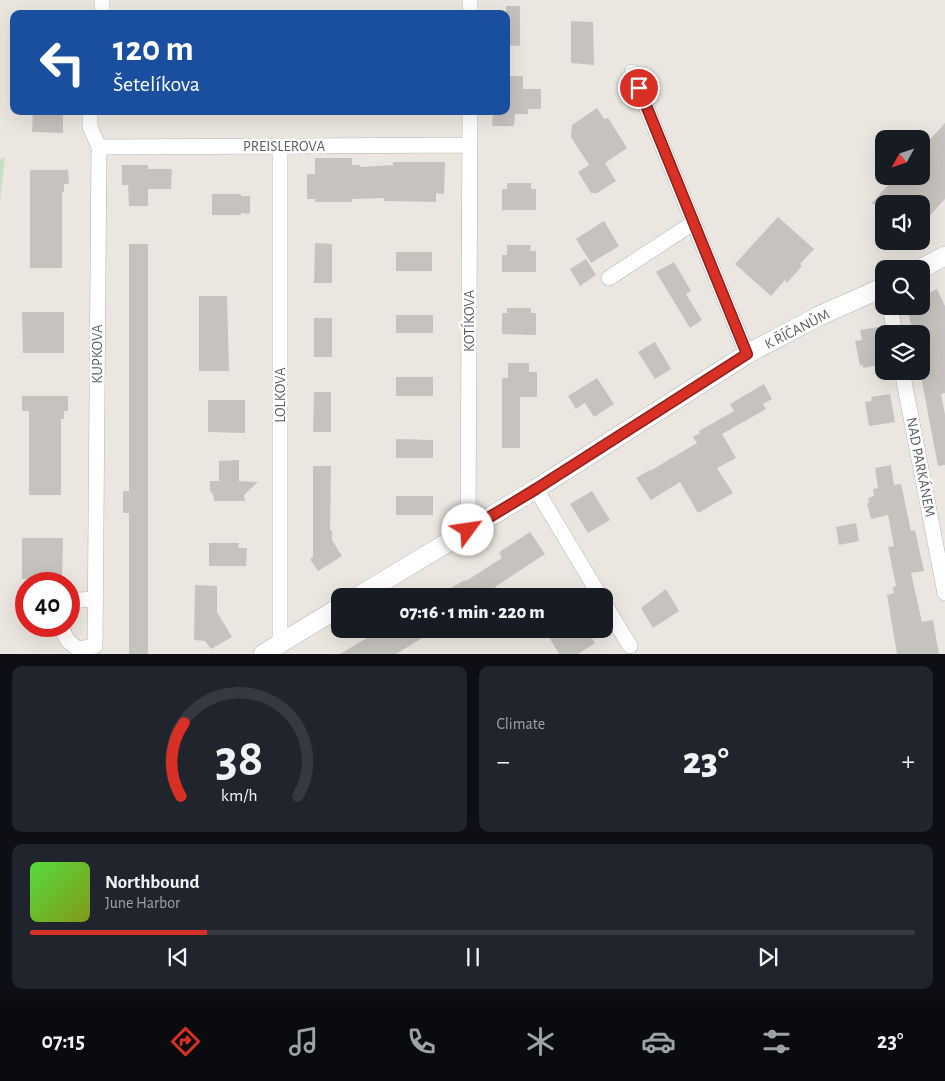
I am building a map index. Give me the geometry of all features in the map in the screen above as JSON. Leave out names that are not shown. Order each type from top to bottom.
[{"type":"street","points":[[632,72],[747,354]]},
{"type":"street","name":"KUPKOVA","points":[[66,637],[78,649],[95,646],[98,147],[90,127],[90,115]]},
{"type":"street","name":"KOTÍKOVA","points":[[468,530],[470,115]]},
{"type":"street","name":"PREISLEROVA","points":[[98,147],[470,145]]},
{"type":"street","name":"LOLKOVA","points":[[280,146],[280,643]]},
{"type":"street","points":[[609,278],[693,223]]},
{"type":"street","points":[[930,264],[945,256]]},
{"type":"street","name":"K ŘÍČANŮM","points":[[371,588],[536,489],[747,354],[819,316],[875,291]]},
{"type":"street","name":"NAD PARKÁNEM","points":[[904,380],[945,593]]},
{"type":"street","points":[[536,489],[595,588]]},
{"type":"street","points":[[80,600],[96,599]]},
{"type":"street","points":[[263,654],[331,612]]},
{"type":"street","points":[[613,618],[630,646]]},
{"type":"green space","points":[[5,157],[0,201],[0,160]]},
{"type":"building","points":[[506,6],[520,6],[520,46],[510,45],[510,10],[506,10]]},
{"type":"building","points":[[571,21],[593,22],[594,65],[571,63]]},
{"type":"building","points":[[510,76],[523,76],[523,89],[541,89],[541,109],[528,109],[528,114],[515,114],[514,126],[492,126],[493,115],[510,115]]},
{"type":"building","points":[[597,108],[604,119],[608,118],[627,148],[605,163],[616,181],[597,193],[591,193],[578,172],[589,165],[571,137],[572,125]]},
{"type":"building","points":[[33,115],[63,115],[63,133],[32,132]]},
{"type":"building","points":[[945,123],[945,199],[930,215],[930,195],[879,195],[888,185],[930,185],[930,139]]},
{"type":"building","points":[[315,158],[352,158],[352,165],[360,165],[360,167],[393,165],[393,162],[445,162],[444,194],[436,193],[436,202],[384,201],[384,198],[352,199],[352,202],[315,202],[315,199],[307,199],[307,174],[315,174]]},
{"type":"building","points":[[122,165],[148,165],[148,169],[172,169],[171,189],[148,189],[148,206],[129,206],[128,185],[122,185]]},
{"type":"building","points":[[30,170],[68,170],[69,184],[64,184],[64,192],[62,192],[62,268],[30,268]]},
{"type":"building","points":[[507,183],[531,183],[531,189],[536,189],[536,210],[502,210],[502,189],[507,189]]},
{"type":"building","points":[[212,194],[241,194],[241,196],[250,196],[250,214],[212,215]]},
{"type":"building","points":[[778,217],[814,249],[800,264],[802,266],[787,283],[785,280],[771,296],[735,264]]},
{"type":"building","points":[[604,221],[619,246],[591,263],[576,239]]},
{"type":"building","points":[[315,243],[332,244],[332,283],[314,283]]},
{"type":"building","points":[[129,244],[148,244],[148,654],[129,654],[129,513],[123,513],[123,491],[129,491]]},
{"type":"building","points":[[507,245],[531,245],[530,251],[536,251],[536,272],[502,272],[502,255],[507,255]]},
{"type":"building","points":[[396,252],[432,252],[432,271],[396,271]]},
{"type":"building","points":[[586,259],[596,275],[580,286],[570,269]]},
{"type":"building","points":[[674,262],[691,291],[686,294],[702,320],[690,328],[656,272]]},
{"type":"building","points":[[937,289],[945,306],[945,393],[941,394],[945,415],[945,465],[938,466],[922,380],[930,380],[930,325],[911,325],[909,315],[930,315],[930,292]]},
{"type":"building","points":[[199,296],[227,296],[229,371],[199,371]]},
{"type":"building","points":[[507,308],[531,308],[531,313],[536,313],[536,335],[502,334],[502,313],[507,313]]},
{"type":"building","points":[[22,312],[64,312],[64,353],[23,353]]},
{"type":"building","points":[[396,315],[433,315],[433,333],[396,333]]},
{"type":"building","points":[[314,318],[332,318],[332,357],[314,357]]},
{"type":"building","points":[[875,328],[875,366],[863,368],[863,365],[860,366],[855,341],[862,340],[860,330]]},
{"type":"building","points":[[655,342],[671,369],[655,379],[638,352]]},
{"type":"building","points":[[508,363],[529,363],[529,372],[537,372],[537,397],[520,397],[520,448],[502,448],[502,378],[508,378]]},
{"type":"building","points":[[396,377],[433,377],[433,396],[396,396]]},
{"type":"building","points":[[597,378],[614,404],[594,417],[585,403],[576,409],[568,396]]},
{"type":"building","points":[[764,384],[772,399],[763,404],[766,409],[722,434],[736,458],[717,468],[733,493],[698,513],[680,482],[651,500],[636,478],[697,443],[693,437],[700,433],[699,431],[734,411],[730,404]]},
{"type":"building","points":[[314,392],[331,392],[331,432],[313,432]]},
{"type":"building","points":[[890,394],[895,422],[869,426],[865,402],[872,401],[871,397]]},
{"type":"building","points":[[22,396],[68,396],[68,411],[64,411],[64,419],[61,419],[61,495],[29,495],[29,411],[22,411]]},
{"type":"building","points":[[208,400],[245,400],[245,433],[208,432]]},
{"type":"building","points":[[396,439],[433,440],[433,458],[396,458]]},
{"type":"building","points":[[239,460],[239,481],[258,482],[244,495],[245,501],[214,501],[213,494],[210,491],[210,481],[219,481],[219,461]]},
{"type":"building","points":[[891,465],[894,485],[901,484],[911,531],[915,530],[924,571],[911,573],[922,622],[933,620],[939,654],[897,654],[887,595],[894,593],[893,587],[896,586],[888,547],[894,546],[888,515],[871,519],[867,503],[869,503],[868,498],[874,496],[873,489],[878,488],[875,468]]},
{"type":"building","points":[[313,466],[331,466],[330,530],[332,530],[332,540],[342,556],[318,571],[310,559],[313,557]]},
{"type":"building","points":[[592,491],[610,520],[588,533],[570,504]]},
{"type":"building","points":[[396,496],[433,496],[433,515],[396,515]]},
{"type":"building","points":[[856,523],[859,541],[839,545],[836,527]]},
{"type":"building","points":[[530,532],[545,554],[496,588],[451,588],[466,581],[502,558],[499,552]]},
{"type":"building","points":[[22,538],[63,538],[62,572],[22,572]]},
{"type":"building","points":[[209,543],[239,543],[238,548],[247,548],[246,566],[209,566]]},
{"type":"building","points":[[195,585],[217,586],[217,612],[232,637],[211,649],[205,641],[194,640]]},
{"type":"building","points":[[666,589],[679,611],[653,628],[641,608]]},
{"type":"building","points":[[367,638],[422,638],[396,654],[340,654]]},
{"type":"building","points":[[549,638],[592,638],[595,643],[578,654],[559,654]]},
{"type":"route","points":[[468,530],[536,489],[747,354],[639,88]]}]
